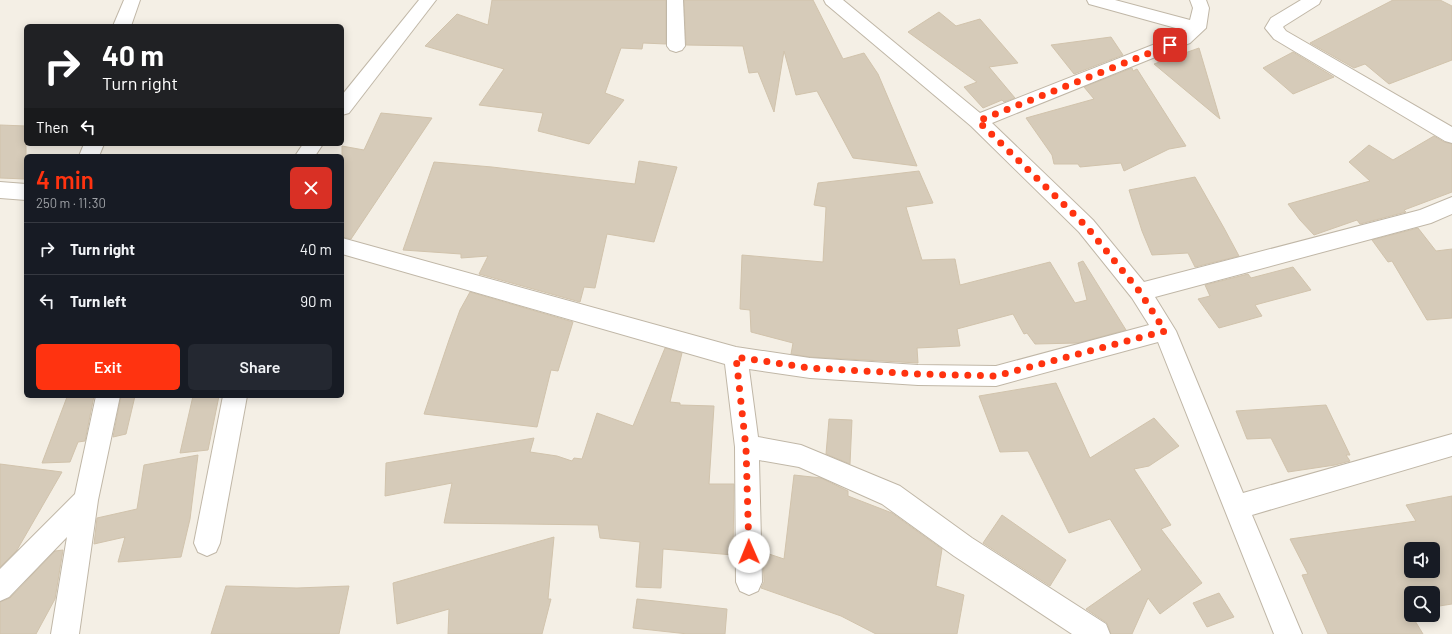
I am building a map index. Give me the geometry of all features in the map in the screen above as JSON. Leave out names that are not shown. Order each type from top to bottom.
[{"type":"street","points":[[123,24],[132,0]]},
{"type":"street","points":[[344,105],[428,0]]},
{"type":"street","points":[[675,0],[676,46]]},
{"type":"street","points":[[832,0],[978,121],[1086,226],[1140,292],[1165,331],[1288,634]]},
{"type":"street","points":[[1095,0],[1197,28]]},
{"type":"street","points":[[978,121],[1184,39],[1197,28],[1201,8],[1198,0]]},
{"type":"street","points":[[1313,0],[1276,22],[1274,28],[1280,35],[1452,136]]},
{"type":"street","points":[[0,190],[24,192]]},
{"type":"street","points":[[1140,292],[1424,217],[1452,205]]},
{"type":"street","points":[[344,247],[736,357],[810,368],[918,374],[996,376],[1165,331]]},
{"type":"street","points":[[736,357],[746,448],[749,582]]},
{"type":"street","points":[[65,634],[86,500],[108,398]]},
{"type":"street","points":[[207,543],[235,398]]},
{"type":"street","points":[[1236,507],[1452,445]]},
{"type":"street","points":[[746,448],[801,456],[891,495],[963,547],[1096,634]]},
{"type":"street","points":[[0,588],[86,500]]},
{"type":"building","points":[[492,0],[666,0],[666,44],[643,43],[642,49],[621,48],[605,93],[624,100],[589,144],[538,131],[543,113],[479,105],[504,69],[425,46],[457,14],[488,25]]},
{"type":"building","points":[[684,0],[813,0],[843,59],[864,53],[878,74],[917,166],[853,158],[817,91],[796,95],[784,51],[774,112],[758,72],[749,73],[743,46],[686,45]]},
{"type":"building","points":[[1393,0],[1440,0],[1452,6],[1452,60],[1389,84],[1365,64],[1354,68],[1310,43]]},
{"type":"building","points":[[939,12],[956,26],[980,19],[1018,63],[989,67],[1015,98],[1004,102],[1002,100],[983,108],[964,87],[977,82],[908,32]]},
{"type":"building","points":[[1111,37],[1123,55],[1074,74],[1051,45]]},
{"type":"building","points":[[1199,48],[1220,119],[1154,64]]},
{"type":"building","points":[[1293,52],[1334,77],[1293,94],[1263,68]]},
{"type":"building","points":[[1132,68],[1133,71],[1137,69],[1186,146],[1169,149],[1124,171],[1121,163],[1080,167],[1078,164],[1054,164],[1052,155],[1026,118],[1094,99],[1084,87]]},
{"type":"building","points":[[381,113],[432,118],[351,239],[344,237],[344,154],[342,154],[342,146],[364,150]]},
{"type":"building","points":[[0,125],[24,126],[24,146],[26,146],[26,154],[24,154],[24,179],[0,178]]},
{"type":"building","points":[[1434,136],[1444,142],[1452,144],[1452,192],[1404,210],[1406,212],[1360,224],[1357,220],[1314,235],[1288,204],[1370,181],[1349,162],[1369,145],[1393,160]]},
{"type":"building","points":[[639,161],[677,167],[654,242],[607,234],[595,288],[584,287],[580,302],[479,274],[488,256],[461,258],[461,254],[403,250],[434,162],[492,167],[635,184]]},
{"type":"building","points":[[919,171],[933,203],[906,207],[922,260],[955,259],[960,285],[1050,262],[1075,303],[1087,300],[1078,263],[1083,261],[1126,330],[1078,343],[1035,344],[1027,333],[1024,334],[1013,314],[957,329],[960,346],[917,348],[918,363],[810,357],[791,354],[793,343],[751,332],[750,310],[740,309],[742,255],[823,262],[826,207],[814,205],[818,183]]},
{"type":"building","points":[[1195,177],[1239,256],[1195,267],[1188,253],[1152,255],[1142,231],[1129,190]]},
{"type":"building","points":[[1418,228],[1436,251],[1452,249],[1452,318],[1427,320],[1392,261],[1388,262],[1372,240]]},
{"type":"building","points":[[1293,267],[1311,290],[1255,305],[1262,316],[1219,328],[1198,299],[1210,296],[1205,285],[1248,274],[1251,278]]},
{"type":"building","points":[[470,292],[573,322],[558,371],[551,370],[537,427],[424,414],[460,310]]},
{"type":"building","points":[[665,348],[682,353],[670,402],[680,403],[680,405],[714,406],[709,484],[734,484],[733,555],[663,549],[661,588],[636,587],[640,542],[600,538],[598,525],[444,523],[452,483],[385,496],[386,463],[534,438],[530,452],[557,456],[572,461],[574,458],[582,459],[597,413],[633,426]]},
{"type":"building","points":[[1056,383],[1090,458],[1154,418],[1179,446],[1149,466],[1134,469],[1171,525],[1161,529],[1202,583],[1160,614],[1148,598],[1132,634],[1111,634],[1107,623],[1086,609],[1142,570],[1110,519],[1069,533],[1028,451],[1000,452],[979,396]]},
{"type":"building","points":[[67,398],[94,398],[85,441],[78,442],[70,462],[42,463]]},
{"type":"building","points":[[121,398],[135,398],[126,434],[113,437]]},
{"type":"building","points":[[193,398],[219,398],[208,450],[180,453]]},
{"type":"building","points":[[1326,405],[1350,455],[1346,455],[1350,461],[1335,465],[1288,472],[1271,438],[1247,439],[1236,411]]},
{"type":"building","points":[[829,419],[852,420],[850,464],[826,454]]},
{"type":"building","points":[[198,455],[190,519],[181,557],[118,562],[125,537],[94,544],[97,518],[137,509],[144,465]]},
{"type":"building","points":[[0,464],[62,472],[17,550],[0,567]]},
{"type":"building","points":[[794,475],[821,478],[848,491],[848,496],[892,513],[942,549],[936,586],[964,595],[957,634],[876,634],[841,616],[761,588],[764,582],[763,552],[784,559]]},
{"type":"building","points":[[1452,496],[1452,604],[1440,606],[1440,586],[1404,586],[1404,622],[1416,622],[1423,634],[1328,634],[1302,575],[1308,574],[1290,539],[1416,521],[1406,505]]},
{"type":"building","points":[[1002,515],[1066,560],[1050,586],[983,543]]},
{"type":"building","points":[[554,537],[548,599],[551,599],[542,634],[448,634],[449,609],[397,624],[393,583]]},
{"type":"building","points":[[63,550],[55,599],[36,634],[0,634],[0,602],[10,598],[55,551]]},
{"type":"building","points":[[226,586],[297,588],[349,586],[339,634],[211,634]]},
{"type":"building","points":[[1219,593],[1234,617],[1207,627],[1193,603]]},
{"type":"building","points":[[637,599],[727,609],[725,634],[688,634],[633,628]]},
{"type":"route","points":[[749,552],[746,448],[736,357],[810,368],[918,374],[996,376],[1165,331],[1140,292],[1086,226],[978,121],[1170,45]]}]
